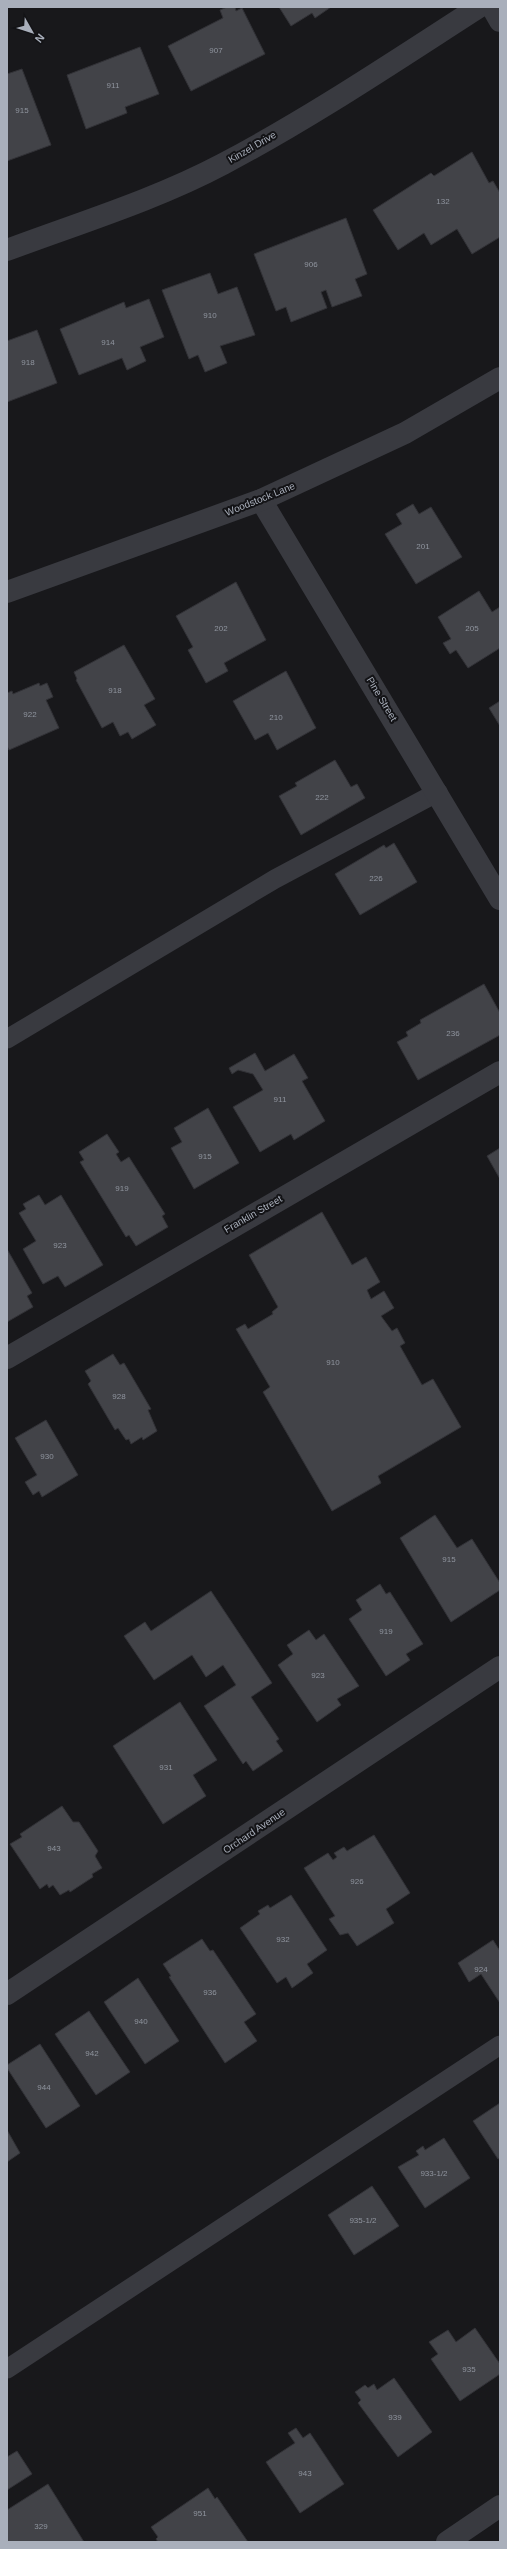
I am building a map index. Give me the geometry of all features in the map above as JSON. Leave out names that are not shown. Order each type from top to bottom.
[{"type":"street","name":"Kinzel Drive","points":[[7,250],[157,194],[223,164],[331,102],[479,7]]},
{"type":"street","points":[[492,7],[500,21]]},
{"type":"street","name":"Woodstock Lane","points":[[7,592],[262,500],[405,433],[500,378]]},
{"type":"street","name":"Pine Street","points":[[262,500],[438,792],[500,899]]},
{"type":"street","name":"Franklin Street","points":[[7,1358],[500,1072]]},
{"type":"street","name":"Orchard Avenue","points":[[7,1994],[500,1667]]},
{"type":"street","points":[[447,2542],[500,2506]]},
{"type":"lane","points":[[7,1039],[275,879],[438,792]]},
{"type":"lane","points":[[7,2369],[500,2045]]},
{"type":"building","points":[[227,7],[235,7],[236,11],[242,8],[265,54],[191,91],[168,46],[223,18],[220,10]]},
{"type":"building","points":[[279,7],[331,7],[315,18],[312,13],[291,26]]},
{"type":"building","points":[[140,47],[159,94],[125,107],[127,113],[86,129],[67,75]]},
{"type":"building","points":[[22,69],[51,145],[7,161],[7,74]]},
{"type":"building","points":[[472,152],[489,183],[493,181],[500,193],[500,237],[472,254],[457,229],[431,245],[424,233],[398,250],[373,210],[431,173],[434,176]]},
{"type":"building","points":[[346,218],[367,274],[355,279],[362,296],[332,307],[326,290],[321,292],[327,308],[291,322],[286,307],[276,311],[254,254]]},
{"type":"building","points":[[210,273],[218,294],[237,287],[255,335],[220,346],[227,363],[205,372],[198,355],[189,359],[162,290]]},
{"type":"building","points":[[149,299],[164,337],[140,347],[146,361],[127,370],[122,358],[79,375],[60,329],[124,302],[126,308]]},
{"type":"building","points":[[37,330],[57,383],[7,402],[7,341]]},
{"type":"building","points":[[413,504],[419,514],[431,507],[462,557],[416,584],[385,534],[402,524],[396,514]]},
{"type":"building","points":[[236,582],[266,640],[224,663],[228,671],[206,683],[188,650],[193,647],[176,616]]},
{"type":"building","points":[[479,591],[492,612],[500,607],[500,648],[468,668],[456,650],[450,654],[443,643],[451,639],[438,617]]},
{"type":"building","points":[[124,645],[155,699],[144,705],[156,725],[132,739],[128,732],[120,736],[113,722],[102,728],[76,680],[77,679],[74,672]]},
{"type":"building","points":[[286,671],[316,728],[277,750],[268,733],[255,740],[233,701]]},
{"type":"building","points":[[39,683],[40,686],[47,683],[53,697],[46,700],[59,728],[9,750],[7,746],[7,693],[12,691],[13,694]]},
{"type":"building","points":[[500,701],[500,726],[489,708]]},
{"type":"building","points":[[335,760],[351,787],[357,784],[365,798],[301,835],[279,796],[297,786],[295,783]]},
{"type":"building","points":[[394,843],[417,882],[360,915],[335,874],[384,845],[386,848]]},
{"type":"building","points":[[484,984],[500,1013],[500,1035],[418,1080],[397,1042],[408,1036],[406,1032],[421,1023],[420,1020]]},
{"type":"building","points":[[255,1053],[265,1071],[294,1054],[308,1078],[302,1081],[325,1121],[294,1140],[291,1134],[260,1152],[233,1107],[263,1090],[253,1074],[238,1070],[232,1074],[229,1068]]},
{"type":"building","points":[[208,1108],[239,1163],[194,1189],[171,1148],[182,1142],[174,1128]]},
{"type":"building","points":[[107,1134],[119,1152],[116,1154],[121,1162],[129,1157],[165,1214],[162,1216],[168,1227],[136,1246],[129,1235],[126,1237],[80,1162],[84,1160],[79,1152]]},
{"type":"building","points":[[500,1148],[500,1179],[487,1156]]},
{"type":"building","points":[[39,1195],[45,1205],[61,1195],[103,1265],[65,1287],[58,1276],[43,1284],[23,1249],[36,1241],[19,1213],[26,1209],[23,1204]]},
{"type":"building","points":[[322,1212],[352,1265],[366,1257],[380,1282],[367,1290],[371,1299],[384,1291],[394,1308],[381,1316],[392,1331],[397,1328],[405,1343],[400,1346],[422,1385],[433,1379],[461,1427],[378,1476],[381,1483],[332,1511],[263,1392],[270,1387],[236,1329],[245,1324],[248,1329],[273,1314],[272,1312],[278,1307],[249,1255]]},
{"type":"building","points":[[7,1249],[32,1293],[27,1296],[33,1307],[7,1322]]},
{"type":"building","points":[[113,1354],[120,1365],[124,1363],[151,1409],[148,1410],[157,1431],[143,1440],[142,1437],[131,1444],[129,1439],[126,1440],[118,1428],[115,1430],[88,1384],[91,1381],[85,1371]]},
{"type":"building","points":[[46,1420],[78,1475],[42,1497],[39,1491],[33,1495],[25,1482],[37,1475],[15,1438]]},
{"type":"building","points":[[435,1515],[457,1548],[472,1539],[500,1583],[500,1590],[451,1622],[400,1538]]},
{"type":"building","points":[[380,1584],[386,1594],[390,1592],[423,1644],[406,1654],[410,1660],[386,1676],[349,1619],[362,1610],[356,1600]]},
{"type":"building","points":[[211,1591],[272,1683],[251,1697],[279,1739],[276,1741],[283,1751],[253,1771],[246,1761],[243,1764],[204,1706],[236,1685],[223,1665],[206,1677],[192,1655],[154,1680],[124,1636],[145,1622],[151,1631]]},
{"type":"building","points":[[309,1630],[316,1640],[324,1634],[359,1686],[337,1699],[341,1705],[317,1722],[278,1665],[293,1654],[287,1645]]},
{"type":"building","points":[[180,1702],[217,1760],[193,1775],[206,1796],[163,1824],[113,1746]]},
{"type":"building","points":[[62,1806],[73,1822],[79,1822],[98,1851],[95,1856],[102,1868],[92,1874],[93,1877],[70,1892],[69,1890],[60,1895],[53,1885],[49,1888],[47,1884],[40,1889],[10,1844],[22,1837],[20,1834]]},
{"type":"building","points":[[374,1835],[410,1893],[386,1909],[394,1923],[357,1946],[348,1933],[340,1935],[329,1919],[335,1916],[304,1868],[328,1853],[333,1860],[337,1857],[334,1853],[344,1847],[347,1851]]},
{"type":"building","points":[[291,1895],[327,1950],[307,1964],[313,1973],[292,1988],[286,1977],[277,1983],[240,1928],[260,1914],[258,1911],[268,1905],[270,1908]]},
{"type":"building","points":[[202,1939],[210,1951],[213,1950],[256,2014],[244,2022],[257,2041],[225,2063],[169,1977],[171,1976],[163,1964]]},
{"type":"building","points":[[493,1940],[500,1951],[500,2003],[481,1974],[469,1982],[458,1963]]},
{"type":"building","points":[[138,1978],[179,2041],[145,2064],[104,2002]]},
{"type":"building","points":[[89,2011],[130,2072],[96,2095],[55,2034]]},
{"type":"building","points":[[40,2044],[80,2106],[46,2128],[7,2068],[7,2065]]},
{"type":"building","points":[[500,2103],[500,2158],[498,2159],[473,2121]]},
{"type":"building","points":[[7,2130],[20,2153],[7,2162]]},
{"type":"building","points":[[444,2138],[470,2178],[425,2208],[398,2167],[419,2155],[416,2151],[423,2146],[425,2150]]},
{"type":"building","points":[[372,2186],[399,2226],[354,2255],[328,2215]]},
{"type":"building","points":[[475,2328],[500,2364],[500,2374],[460,2401],[431,2359],[438,2354],[429,2342],[448,2330],[456,2342]]},
{"type":"building","points":[[394,2378],[432,2432],[398,2457],[358,2403],[361,2400],[355,2392],[365,2385],[368,2388],[374,2384],[377,2390]]},
{"type":"building","points":[[296,2428],[303,2438],[310,2433],[344,2484],[300,2513],[266,2462],[295,2443],[288,2433]]},
{"type":"building","points":[[17,2451],[32,2474],[7,2490],[7,2457]]},
{"type":"building","points":[[48,2484],[84,2542],[7,2542],[7,2510]]},
{"type":"building","points":[[208,2488],[215,2499],[217,2497],[248,2542],[158,2542],[156,2539],[158,2537],[151,2527]]}]
